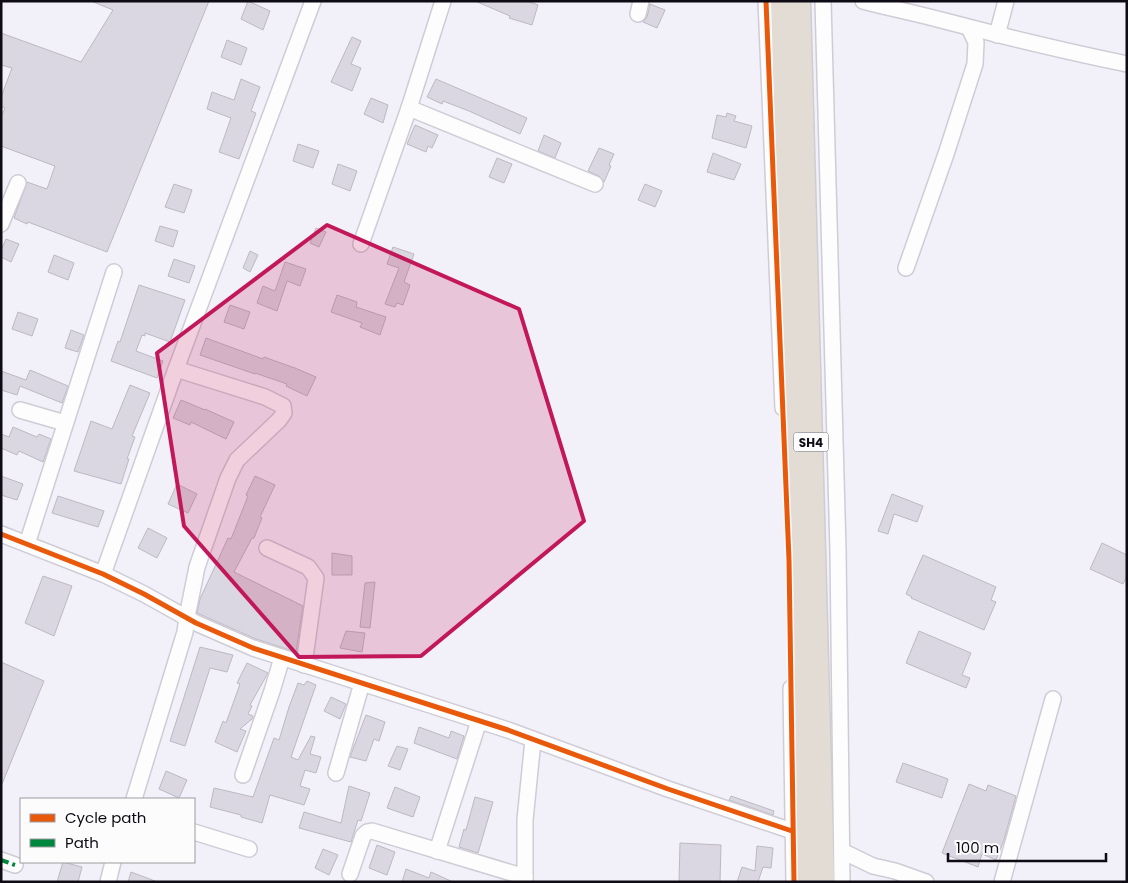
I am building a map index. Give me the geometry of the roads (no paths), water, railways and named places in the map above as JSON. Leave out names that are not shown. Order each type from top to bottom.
[{"type":"highway","name":"SH4","points":[[782,1],[806,882]]},
{"type":"highway","name":"SH4","points":[[799,1],[823,882]]},
{"type":"street","points":[[103,574],[176,369],[313,1]]},
{"type":"street","points":[[361,244],[409,108],[443,1]]},
{"type":"street","points":[[766,1],[789,560],[794,882]]},
{"type":"street","points":[[823,1],[838,550],[842,882]]},
{"type":"street","points":[[863,1],[892,10],[969,28],[998,30],[1127,64]]},
{"type":"street","points":[[998,30],[1006,1]]},
{"type":"street","points":[[906,268],[975,64],[976,42],[969,28]]},
{"type":"street","points":[[409,108],[595,184]]},
{"type":"street","points":[[2,218],[18,183]]},
{"type":"street","points":[[26,544],[114,272]]},
{"type":"street","points":[[134,798],[186,632],[187,617],[197,567],[228,478],[236,460],[279,420],[284,413],[283,406],[265,397],[176,369]]},
{"type":"street","points":[[20,410],[65,423]]},
{"type":"street","points":[[1,534],[103,574],[230,638],[282,658],[479,721],[792,831]]},
{"type":"street","points":[[267,548],[308,567],[316,578],[304,665]]},
{"type":"street","points":[[243,775],[282,658]]},
{"type":"street","points":[[336,773],[362,683]]},
{"type":"street","points":[[1002,882],[1053,699]]},
{"type":"street","points":[[436,851],[479,721]]},
{"type":"street","points":[[350,874],[363,836],[367,832],[372,831],[525,879],[525,820],[533,740]]},
{"type":"street","points":[[195,832],[249,849]]},
{"type":"street","points":[[842,851],[873,866],[895,871],[926,882]]},
{"type":"street","points":[[108,882],[113,863]]}]
